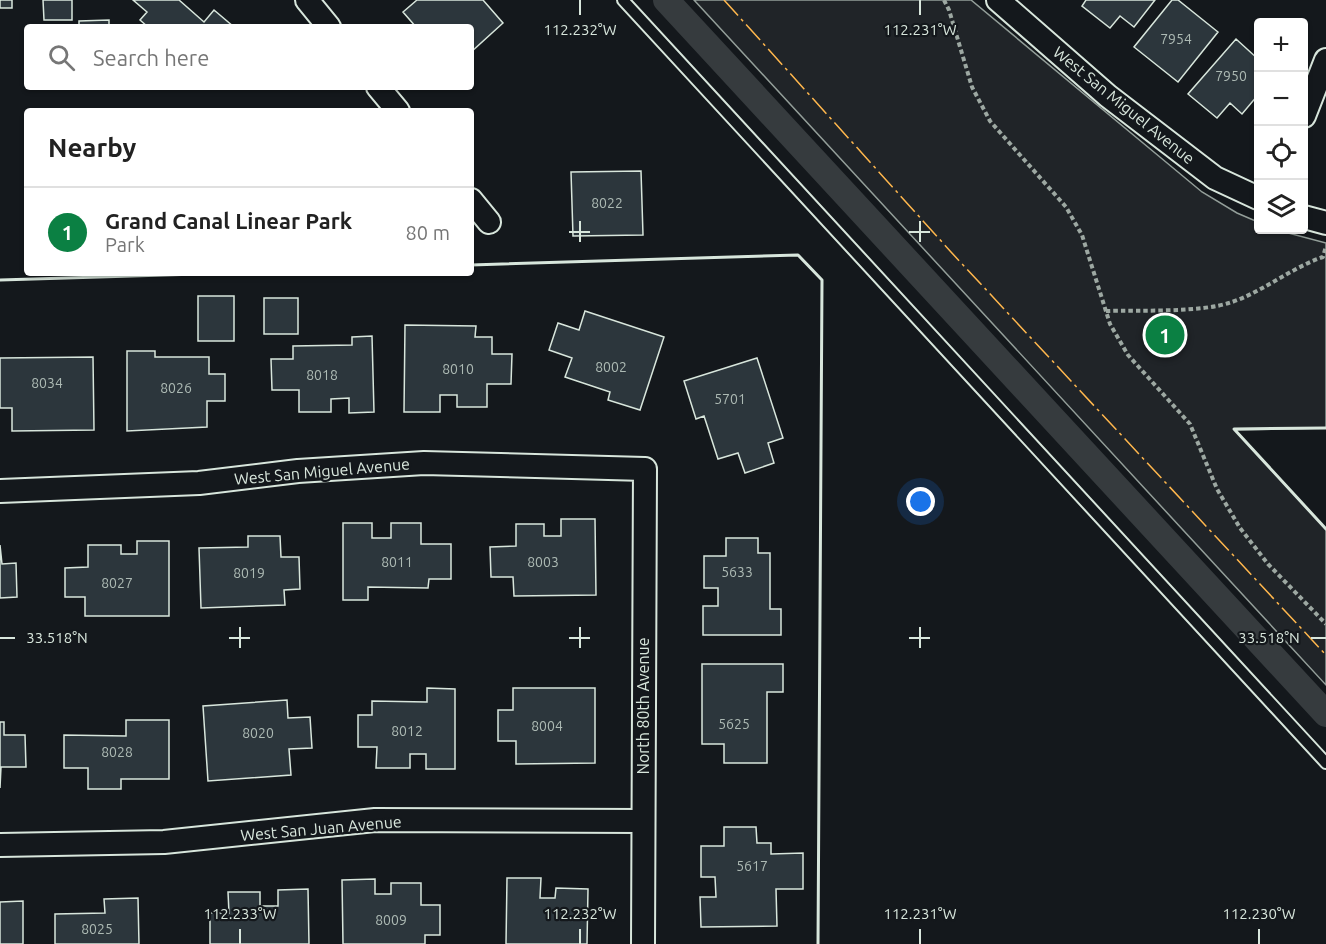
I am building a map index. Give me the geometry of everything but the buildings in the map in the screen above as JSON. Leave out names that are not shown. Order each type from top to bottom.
[{"type":"street","points":[[307,0],[327,24]]},
{"type":"street","name":"West San Miguel Avenue","points":[[998,0],[1108,96],[1215,178],[1254,196]]},
{"type":"street","points":[[1308,106],[1326,60]]},
{"type":"street","points":[[380,90],[396,108]]},
{"type":"street","points":[[474,204],[489,222]]},
{"type":"street","points":[[1308,218],[1326,223]]},
{"type":"street","name":"West San Miguel Avenue","points":[[0,491],[199,483],[298,471],[424,463],[645,469]]},
{"type":"street","name":"North 80th Avenue","points":[[643,944],[645,469]]},
{"type":"street","name":"West San Juan Avenue","points":[[0,845],[164,842],[375,820],[642,821]]},
{"type":"lane","points":[[623,0],[1326,763]]},
{"type":"path","points":[[944,0],[950,10],[972,87],[990,121],[1066,207],[1082,235],[1096,286],[1110,324],[1128,355],[1190,424],[1216,489],[1240,528],[1268,564],[1326,624]]},
{"type":"path","points":[[1106,311],[1174,310],[1231,302],[1323,256],[1326,246]]},
{"type":"shaded area","points":[[694,0],[971,0],[1202,192],[1254,220],[1254,234],[1292,234],[1326,243],[1326,428],[1235,430],[1326,529],[1326,685]]},
{"type":"waterway","points":[[666,0],[1326,714]]},
{"type":"wall","points":[[474,265],[798,255],[822,280],[818,944]]},
{"type":"wall","points":[[0,280],[132,276]]},
{"type":"wall","points":[[1326,428],[1234,429],[1326,529]]},
{"type":"power","points":[[724,0],[951,252],[1326,655]]},
{"type":"place","name":"Grand Canal Linear Park","points":[[1165,335]]}]
